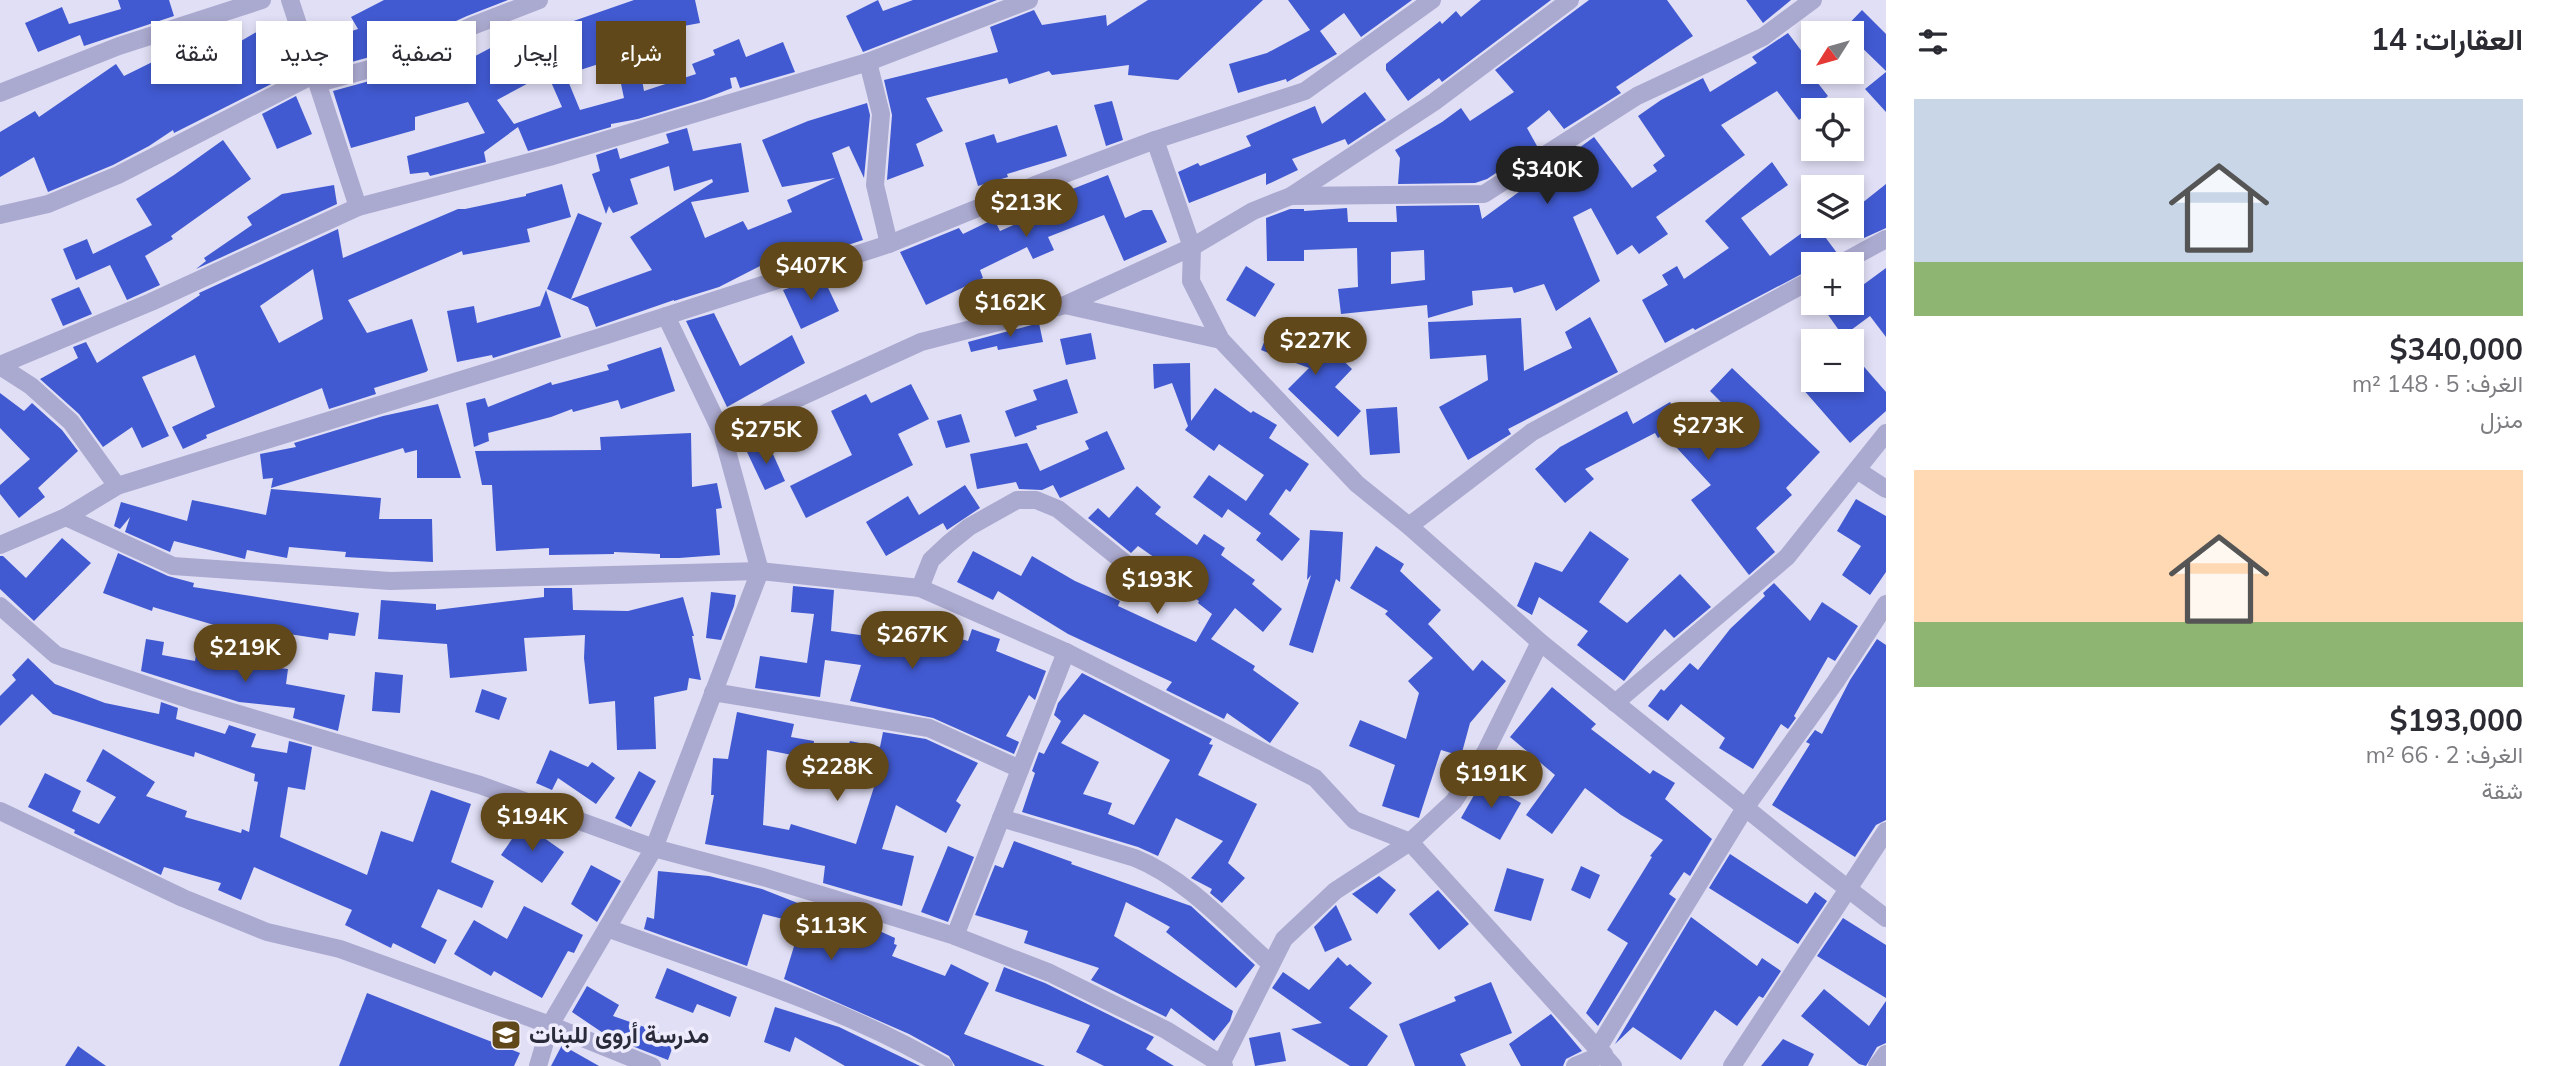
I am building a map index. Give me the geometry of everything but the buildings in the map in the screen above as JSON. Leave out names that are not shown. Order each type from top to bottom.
[{"type":"street","points":[[0,93],[119,46],[262,0]]},
{"type":"street","points":[[290,0],[297,21]]},
{"type":"street","points":[[353,71],[393,63],[472,26],[539,0]]},
{"type":"street","points":[[0,365],[151,302],[358,206],[549,157],[868,62],[1029,0]]},
{"type":"street","points":[[0,545],[66,517],[117,486],[889,244],[1035,184],[1155,140],[1305,91],[1433,0]]},
{"type":"street","points":[[722,433],[921,342],[1065,305],[1192,247],[1253,211],[1291,196],[1434,102],[1570,0]]},
{"type":"street","points":[[1291,196],[1484,194],[1637,96],[1763,37],[1813,0]]},
{"type":"street","points":[[868,62],[881,114],[875,185],[889,244]]},
{"type":"street","points":[[0,215],[48,204],[118,175],[306,84]]},
{"type":"street","points":[[318,84],[358,206]]},
{"type":"street","points":[[1155,140],[1192,247],[1191,281],[1221,340],[1357,484],[1409,526],[1540,642],[1886,918]]},
{"type":"street","points":[[1862,252],[1886,239]]},
{"type":"street","points":[[1409,526],[1532,432],[1801,286]]},
{"type":"street","points":[[1065,305],[1221,340]]},
{"type":"street","points":[[538,1066],[550,1025],[654,848],[760,571],[722,433],[666,316]]},
{"type":"street","points":[[0,365],[31,386],[71,422],[117,486]]},
{"type":"street","points":[[1615,703],[1787,558],[1886,433]]},
{"type":"street","points":[[1857,470],[1886,489]]},
{"type":"street","points":[[920,589],[931,560],[948,544],[969,527],[1017,500],[1036,500],[1058,509],[1151,584]]},
{"type":"street","points":[[66,517],[173,566],[390,581],[760,571],[920,589],[1066,652],[1315,778],[1354,820],[1410,842],[1605,1056]]},
{"type":"street","points":[[1575,1066],[1605,1056],[1745,808],[1836,681],[1886,604]]},
{"type":"street","points":[[0,606],[56,655],[191,700],[480,785],[654,848],[763,877],[955,936],[1062,978],[1166,1030],[1222,1065],[1284,939],[1335,891],[1410,842],[1454,801],[1486,751],[1540,642]]},
{"type":"street","points":[[955,936],[1066,652]]},
{"type":"street","points":[[713,692],[929,728],[1020,769]]},
{"type":"street","points":[[0,811],[183,898],[267,932],[340,949],[550,1025],[652,1066]]},
{"type":"street","points":[[1001,818],[1156,866],[1271,964]]},
{"type":"street","points":[[1732,1066],[1886,831]]},
{"type":"street","points":[[607,928],[803,999],[944,1066]]},
{"type":"street","points":[[1877,1066],[1886,1054]]},
{"type":"place","name":"مدرسة أروى للبنات","points":[[506,1035]]}]
